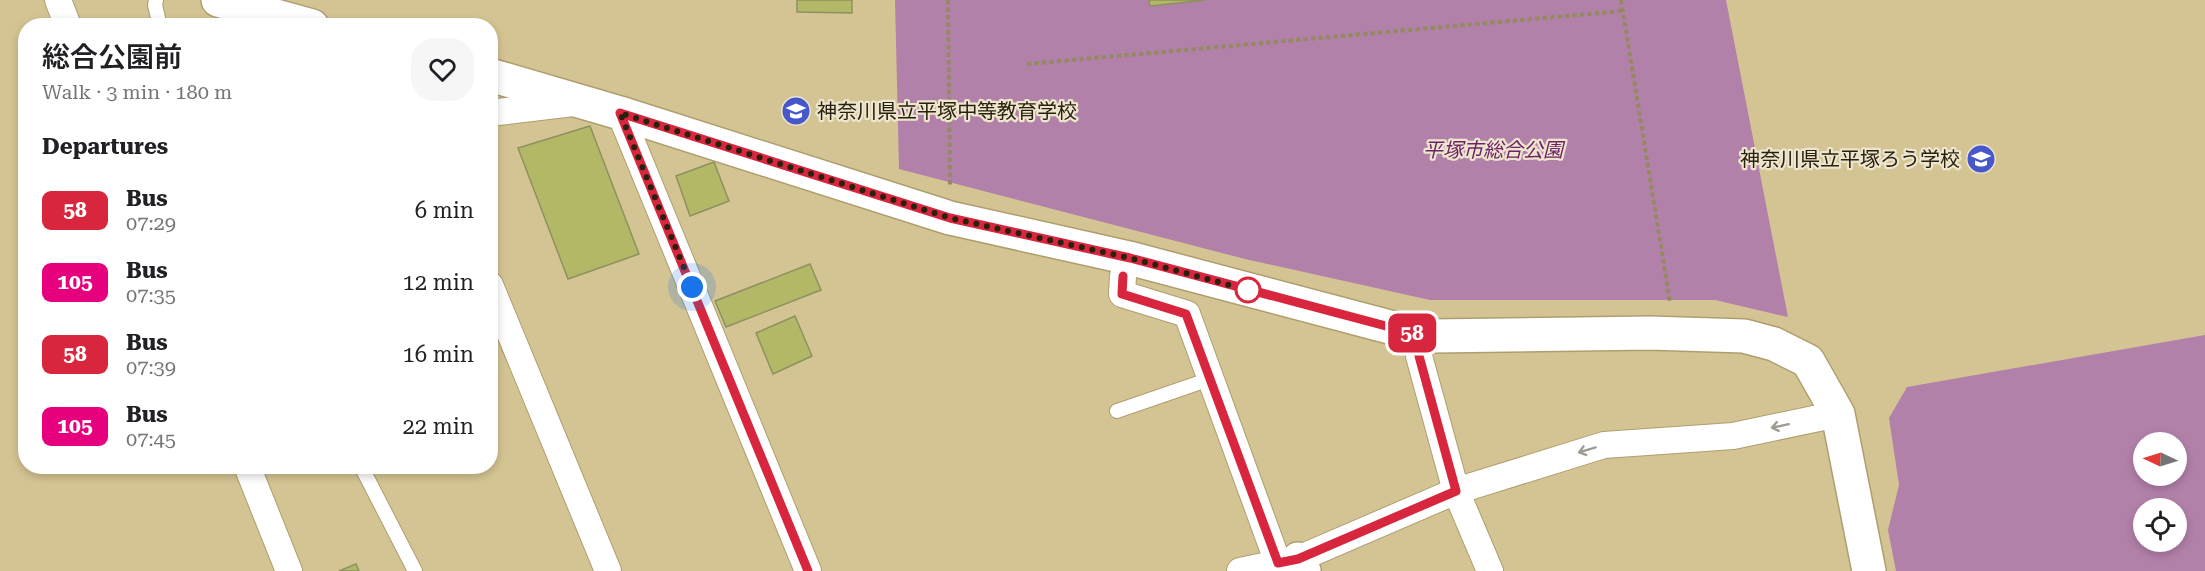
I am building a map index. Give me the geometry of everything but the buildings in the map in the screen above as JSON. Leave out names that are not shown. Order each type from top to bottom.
[{"type":"street","points":[[58,0],[65,18]]},
{"type":"street","points":[[218,0],[283,18]]},
{"type":"street","points":[[498,77],[620,113],[950,218],[1130,258],[1416,334],[1433,336],[1650,333],[1744,336],[1774,344],[1808,361],[1838,414],[1869,571]]},
{"type":"street","points":[[498,112],[582,102]]},
{"type":"street","points":[[620,113],[808,571]]},
{"type":"street","points":[[1130,258],[1123,276],[1122,294],[1186,314],[1210,379],[1293,564]]},
{"type":"street","points":[[498,304],[608,571]]},
{"type":"street","points":[[1416,334],[1419,356],[1456,491],[1490,571]]},
{"type":"street","points":[[1240,571],[1293,564],[1456,491],[1604,445],[1733,435],[1838,414]]},
{"type":"street","points":[[250,474],[289,571]]},
{"type":"lane","points":[[156,0],[159,18]]},
{"type":"lane","points":[[1117,411],[1210,379]]},
{"type":"lane","points":[[365,474],[415,571]]},
{"type":"path","points":[[948,0],[950,188]]},
{"type":"path","points":[[1621,0],[1671,306]]},
{"type":"path","points":[[1027,64],[1622,10]]},
{"type":"green space","name":"平塚市総合公園","points":[[895,0],[1726,0],[1788,317],[1715,300],[1430,300],[1245,259],[899,169]]},
{"type":"green space","points":[[2205,335],[2205,571],[1896,571],[1888,530],[1899,485],[1889,418],[1907,387]]},
{"type":"bus line","name":"58","points":[[808,571],[620,113],[950,218],[1130,258],[1416,334],[1419,356],[1456,491],[1298,559],[1278,563],[1186,314],[1122,294],[1123,276]]},
{"type":"place","name":"神奈川県立平塚中等教育学校","points":[[796,111]]},
{"type":"place","name":"神奈川県立平塚ろう学校","points":[[1981,159]]},
{"type":"route","points":[[692,287],[620,113],[950,218],[1130,258],[1248,290]]}]
